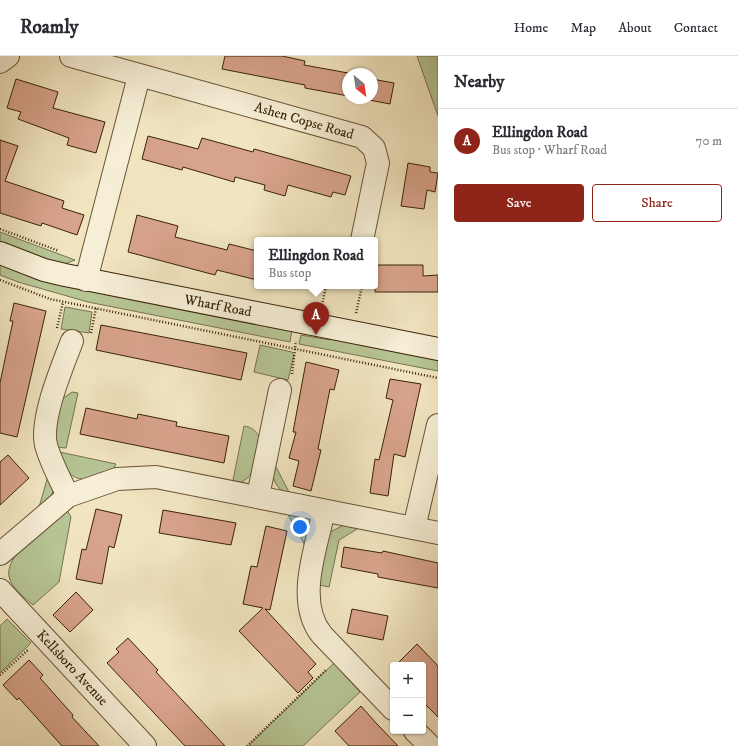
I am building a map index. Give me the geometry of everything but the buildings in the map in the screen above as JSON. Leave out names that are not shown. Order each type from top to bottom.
[{"type":"street","points":[[0,62],[8,56]]},
{"type":"street","name":"Ashen Copse Road","points":[[71,56],[362,137],[368,141],[377,154],[378,163],[363,237]]},
{"type":"street","points":[[86,280],[139,76]]},
{"type":"street","name":"Wharf Road","points":[[0,253],[44,270],[86,280],[438,349]]},
{"type":"street","points":[[68,496],[49,455],[45,434],[58,378],[72,341]]},
{"type":"street","points":[[258,496],[280,390]]},
{"type":"street","points":[[414,528],[438,425]]},
{"type":"street","points":[[0,554],[68,496],[117,479],[156,477],[258,496],[324,511],[438,532]]},
{"type":"street","points":[[324,511],[309,585],[309,607],[317,629],[390,706]]},
{"type":"street","name":"Kellsboro Avenue","points":[[0,590],[145,746]]},
{"type":"street","points":[[418,734],[430,746]]},
{"type":"path","points":[[0,229],[60,252]]},
{"type":"path","points":[[0,280],[50,299],[438,378]]},
{"type":"path","points":[[321,312],[325,289]]},
{"type":"path","points":[[280,390],[291,378],[300,322]]},
{"type":"path","points":[[0,675],[42,636]]},
{"type":"path","points":[[246,746],[341,656]]},
{"type":"green space","points":[[417,56],[438,56],[438,116]]},
{"type":"green space","points":[[0,232],[75,260],[62,265],[0,244]]},
{"type":"green space","points":[[0,263],[145,301],[292,330],[290,342],[88,302],[18,282],[0,275]]},
{"type":"green space","points":[[65,307],[92,312],[89,333],[61,329]]},
{"type":"green space","points":[[301,335],[330,340],[331,337],[438,360],[438,371],[299,344]]},
{"type":"green space","points":[[260,345],[292,352],[294,355],[288,380],[254,372]]},
{"type":"green space","points":[[72,392],[78,393],[66,448],[53,447],[51,439],[62,399]]},
{"type":"green space","points":[[244,426],[254,430],[260,438],[256,461],[251,474],[247,479],[232,485]]},
{"type":"green space","points":[[55,451],[116,464],[111,474],[90,479],[77,478],[71,475],[66,469]]},
{"type":"green space","points":[[273,461],[291,496],[277,486],[273,473]]},
{"type":"green space","points":[[48,476],[53,490],[48,499],[39,507]]},
{"type":"green space","points":[[67,510],[71,517],[59,582],[33,605],[23,597],[10,580],[9,570],[12,560],[28,541]]},
{"type":"green space","points":[[286,511],[300,517],[308,525],[308,551]]},
{"type":"green space","points":[[346,524],[362,526],[339,540],[329,587],[314,584],[330,532]]},
{"type":"green space","points":[[7,619],[31,643],[0,673],[0,626]]},
{"type":"green space","points":[[334,663],[360,692],[303,746],[248,746]]},
{"type":"place","name":"Ellingdon Road","points":[[316,335]]}]
